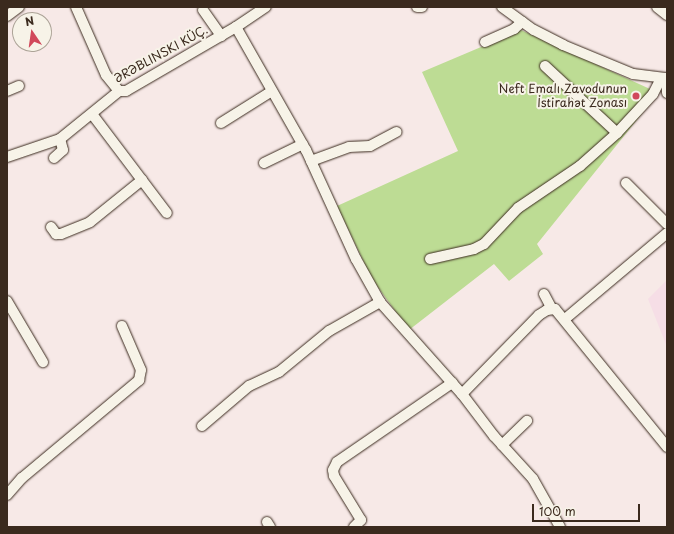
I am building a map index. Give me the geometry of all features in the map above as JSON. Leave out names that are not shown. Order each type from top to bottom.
[{"type":"street","points":[[7,16],[19,7]]},
{"type":"street","points":[[76,7],[103,68],[118,91]]},
{"type":"street","name":"ƏRƏBLINSKI KÜÇ.","points":[[7,157],[60,140],[118,91],[126,90],[221,36],[266,7]]},
{"type":"street","points":[[417,7],[422,7]]},
{"type":"street","points":[[502,7],[522,22],[563,45],[619,69],[664,78]]},
{"type":"street","points":[[657,7],[667,15]]},
{"type":"street","points":[[203,10],[221,36]]},
{"type":"street","points":[[485,42],[514,29],[522,22]]},
{"type":"street","points":[[236,27],[303,144],[359,266],[380,302],[462,394],[502,445],[533,479],[560,527]]},
{"type":"street","points":[[545,66],[617,133]]},
{"type":"street","points":[[664,78],[667,93]]},
{"type":"street","points":[[430,259],[474,249],[484,244],[518,208],[580,166],[617,133],[653,94],[664,78]]},
{"type":"street","points":[[7,91],[19,86]]},
{"type":"street","points":[[221,123],[272,91]]},
{"type":"street","points":[[92,114],[167,214]]},
{"type":"street","points":[[311,161],[349,147],[370,146],[396,132]]},
{"type":"street","points":[[54,158],[63,150],[60,140]]},
{"type":"street","points":[[264,163],[303,144]]},
{"type":"street","points":[[51,227],[56,234],[61,234],[90,222],[142,180]]},
{"type":"street","points":[[626,183],[667,224]]},
{"type":"street","points":[[565,319],[667,233]]},
{"type":"street","points":[[544,294],[552,309],[565,319],[667,447]]},
{"type":"street","points":[[7,301],[43,362]]},
{"type":"street","points":[[202,426],[249,386],[285,368],[329,331],[380,302]]},
{"type":"street","points":[[462,394],[539,315],[552,309]]},
{"type":"street","points":[[7,494],[22,478],[139,380],[142,370],[122,326]]},
{"type":"street","points":[[354,527],[361,520],[334,476],[333,470],[337,462],[452,383]]},
{"type":"street","points":[[502,445],[528,421]]},
{"type":"shaded area","points":[[667,280],[667,347],[648,299]]},
{"type":"green space","points":[[521,30],[650,89],[654,85],[661,90],[537,244],[543,254],[509,281],[494,264],[409,330],[372,279],[337,206],[458,151],[422,72]]},
{"type":"place","name":"Neft Emalı Zavodunun İstirahət Zonası","points":[[636,96]]}]
